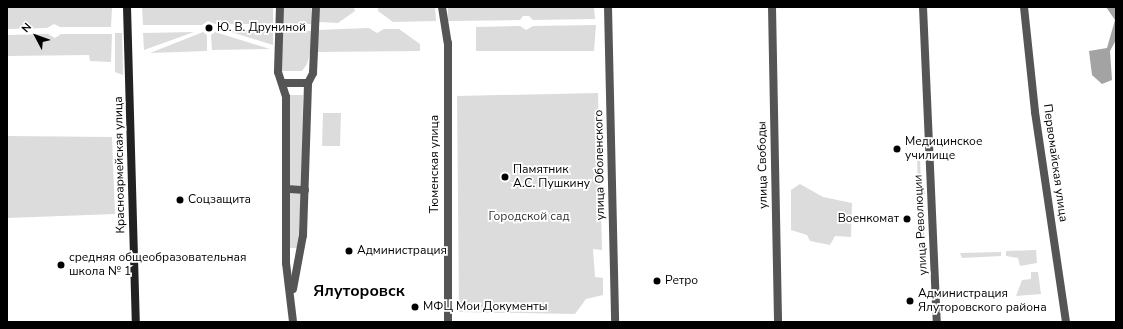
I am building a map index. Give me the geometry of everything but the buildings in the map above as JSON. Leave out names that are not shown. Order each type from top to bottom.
[{"type":"main road","name":"Красноармейская улица","points":[[127,7],[136,322]]},
{"type":"street","points":[[280,7],[278,72],[283,83],[286,97],[286,263],[292,296],[293,322]]},
{"type":"street","points":[[292,296],[303,235],[308,84],[313,73],[316,7]]},
{"type":"street","name":"Тюменская улица","points":[[442,7],[448,44],[448,322]]},
{"type":"street","name":"улица Оболенского","points":[[608,7],[615,322]]},
{"type":"street","name":"улица Свободы","points":[[772,7],[778,322]]},
{"type":"street","name":"улица Революции","points":[[923,7],[937,322]]},
{"type":"street","name":"Первомайская улица","points":[[1024,7],[1035,112],[1066,322]]},
{"type":"street","points":[[283,83],[308,84]]},
{"type":"street","points":[[286,189],[305,190]]},
{"type":"green space","points":[[7,7],[112,7],[111,27],[60,27],[54,24],[47,28],[7,29]]},
{"type":"green space","points":[[142,7],[273,7],[273,24],[215,24],[208,21],[202,25],[143,25]]},
{"type":"green space","points":[[282,7],[311,7],[312,24],[281,24]]},
{"type":"green space","points":[[318,7],[345,7],[354,8],[355,11],[338,23],[318,22]]},
{"type":"green space","points":[[435,7],[436,21],[393,22],[378,11],[378,8]]},
{"type":"green space","points":[[448,7],[594,7],[595,19],[533,20],[529,16],[523,16],[520,20],[448,21]]},
{"type":"green space","points":[[596,25],[594,51],[476,51],[476,27],[520,26],[526,30],[533,26]]},
{"type":"green space","points":[[369,28],[377,33],[384,29],[399,29],[420,44],[420,51],[318,52],[317,30]]},
{"type":"green space","points":[[281,30],[311,31],[311,49],[307,64],[302,71],[282,71]]},
{"type":"green space","points":[[228,31],[273,31],[273,45]]},
{"type":"green space","points":[[194,32],[144,50],[143,33]]},
{"type":"green space","points":[[203,32],[207,35],[207,51],[150,53]]},
{"type":"green space","points":[[215,32],[270,49],[212,50],[211,35]]},
{"type":"green space","points":[[115,33],[122,33],[123,75],[115,72]]},
{"type":"green space","points":[[48,34],[55,38],[61,34],[112,34],[111,62],[90,61],[89,55],[7,56],[7,35]]},
{"type":"green space","name":"Городской сад","points":[[598,93],[602,250],[593,249],[595,277],[603,278],[603,295],[586,299],[575,314],[459,312],[457,96]]},
{"type":"green space","points":[[289,95],[303,95],[302,185],[288,185]]},
{"type":"green space","points":[[323,113],[341,113],[340,146],[322,146]]},
{"type":"green space","points":[[7,136],[112,137],[115,214],[7,218]]},
{"type":"green space","points":[[917,158],[920,158],[921,186],[925,187],[925,194],[918,194]]},
{"type":"green space","points":[[800,184],[823,197],[852,203],[851,237],[835,236],[830,245],[810,241],[807,235],[791,230],[791,190]]},
{"type":"green space","points":[[288,194],[301,194],[298,248],[289,248]]},
{"type":"green space","points":[[919,201],[924,201],[924,238],[920,238]]},
{"type":"green space","points":[[1036,250],[1037,263],[1020,266],[1018,258],[1006,256],[1006,251]]},
{"type":"green space","points":[[1001,252],[1001,256],[962,258],[960,253]]},
{"type":"green space","points":[[1031,272],[1038,272],[1041,294],[1016,296],[1022,280],[1031,279]]},
{"type":"shaded area","points":[[1106,7],[1116,7],[1116,40],[1110,51],[1112,80],[1102,84],[1092,75],[1089,51],[1107,48],[1115,20]]},
{"type":"place","name":"Ю. В. Друниной","points":[[209,28]]},
{"type":"place","name":"Медицинское училище","points":[[897,149]]},
{"type":"place","name":"Памятник А.С. Пушкину","points":[[505,177]]},
{"type":"place","name":"Соцзащита","points":[[180,200]]},
{"type":"place","name":"Военкомат","points":[[907,219]]},
{"type":"place","name":"Администрация","points":[[349,251]]},
{"type":"place","name":"средняя общеобразовательная школа № 1","points":[[61,265]]},
{"type":"place","name":"Ретро","points":[[657,281]]},
{"type":"place","name":"Администрация Ялуторовского района","points":[[910,301]]},
{"type":"place","name":"МФЦ Мои Документы","points":[[415,307]]},
{"type":"district","name":"Ялуторовск","points":[[359,291]]}]
